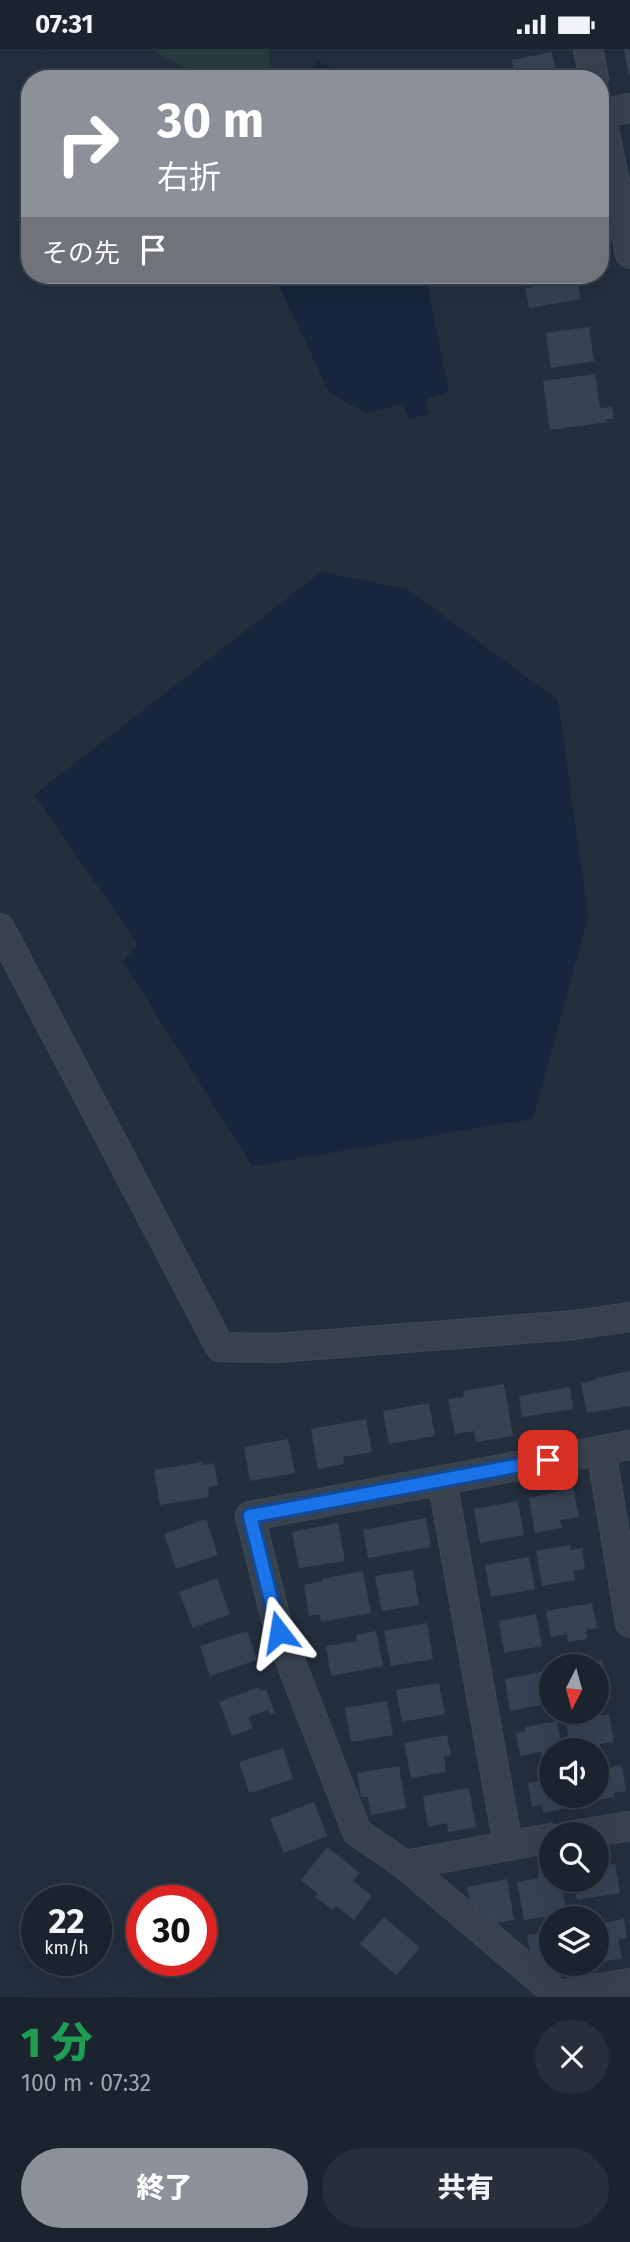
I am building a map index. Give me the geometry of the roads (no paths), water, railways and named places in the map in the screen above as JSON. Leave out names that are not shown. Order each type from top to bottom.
[{"type":"street","points":[[588,49],[592,70]]},
{"type":"street","points":[[609,111],[630,108]]},
{"type":"street","points":[[609,151],[630,254]]},
{"type":"street","points":[[0,928],[220,1347],[276,1348],[574,1325],[630,1317]]},
{"type":"street","points":[[630,1445],[250,1516],[279,1632],[357,1832],[405,1865],[558,1995],[630,1983]]},
{"type":"street","points":[[601,1450],[630,1623]]},
{"type":"street","points":[[442,1480],[508,1845]]},
{"type":"street","points":[[609,1829],[630,1826]]},
{"type":"street","points":[[405,1865],[539,1840]]},
{"type":"water","points":[[318,62],[338,70],[310,70]]},
{"type":"water","points":[[278,284],[427,284],[449,392],[425,400],[429,414],[409,419],[402,404],[366,413],[329,392]]},
{"type":"water","points":[[321,572],[407,589],[558,700],[588,917],[533,1119],[252,1166],[123,962],[138,944],[34,795]]}]
